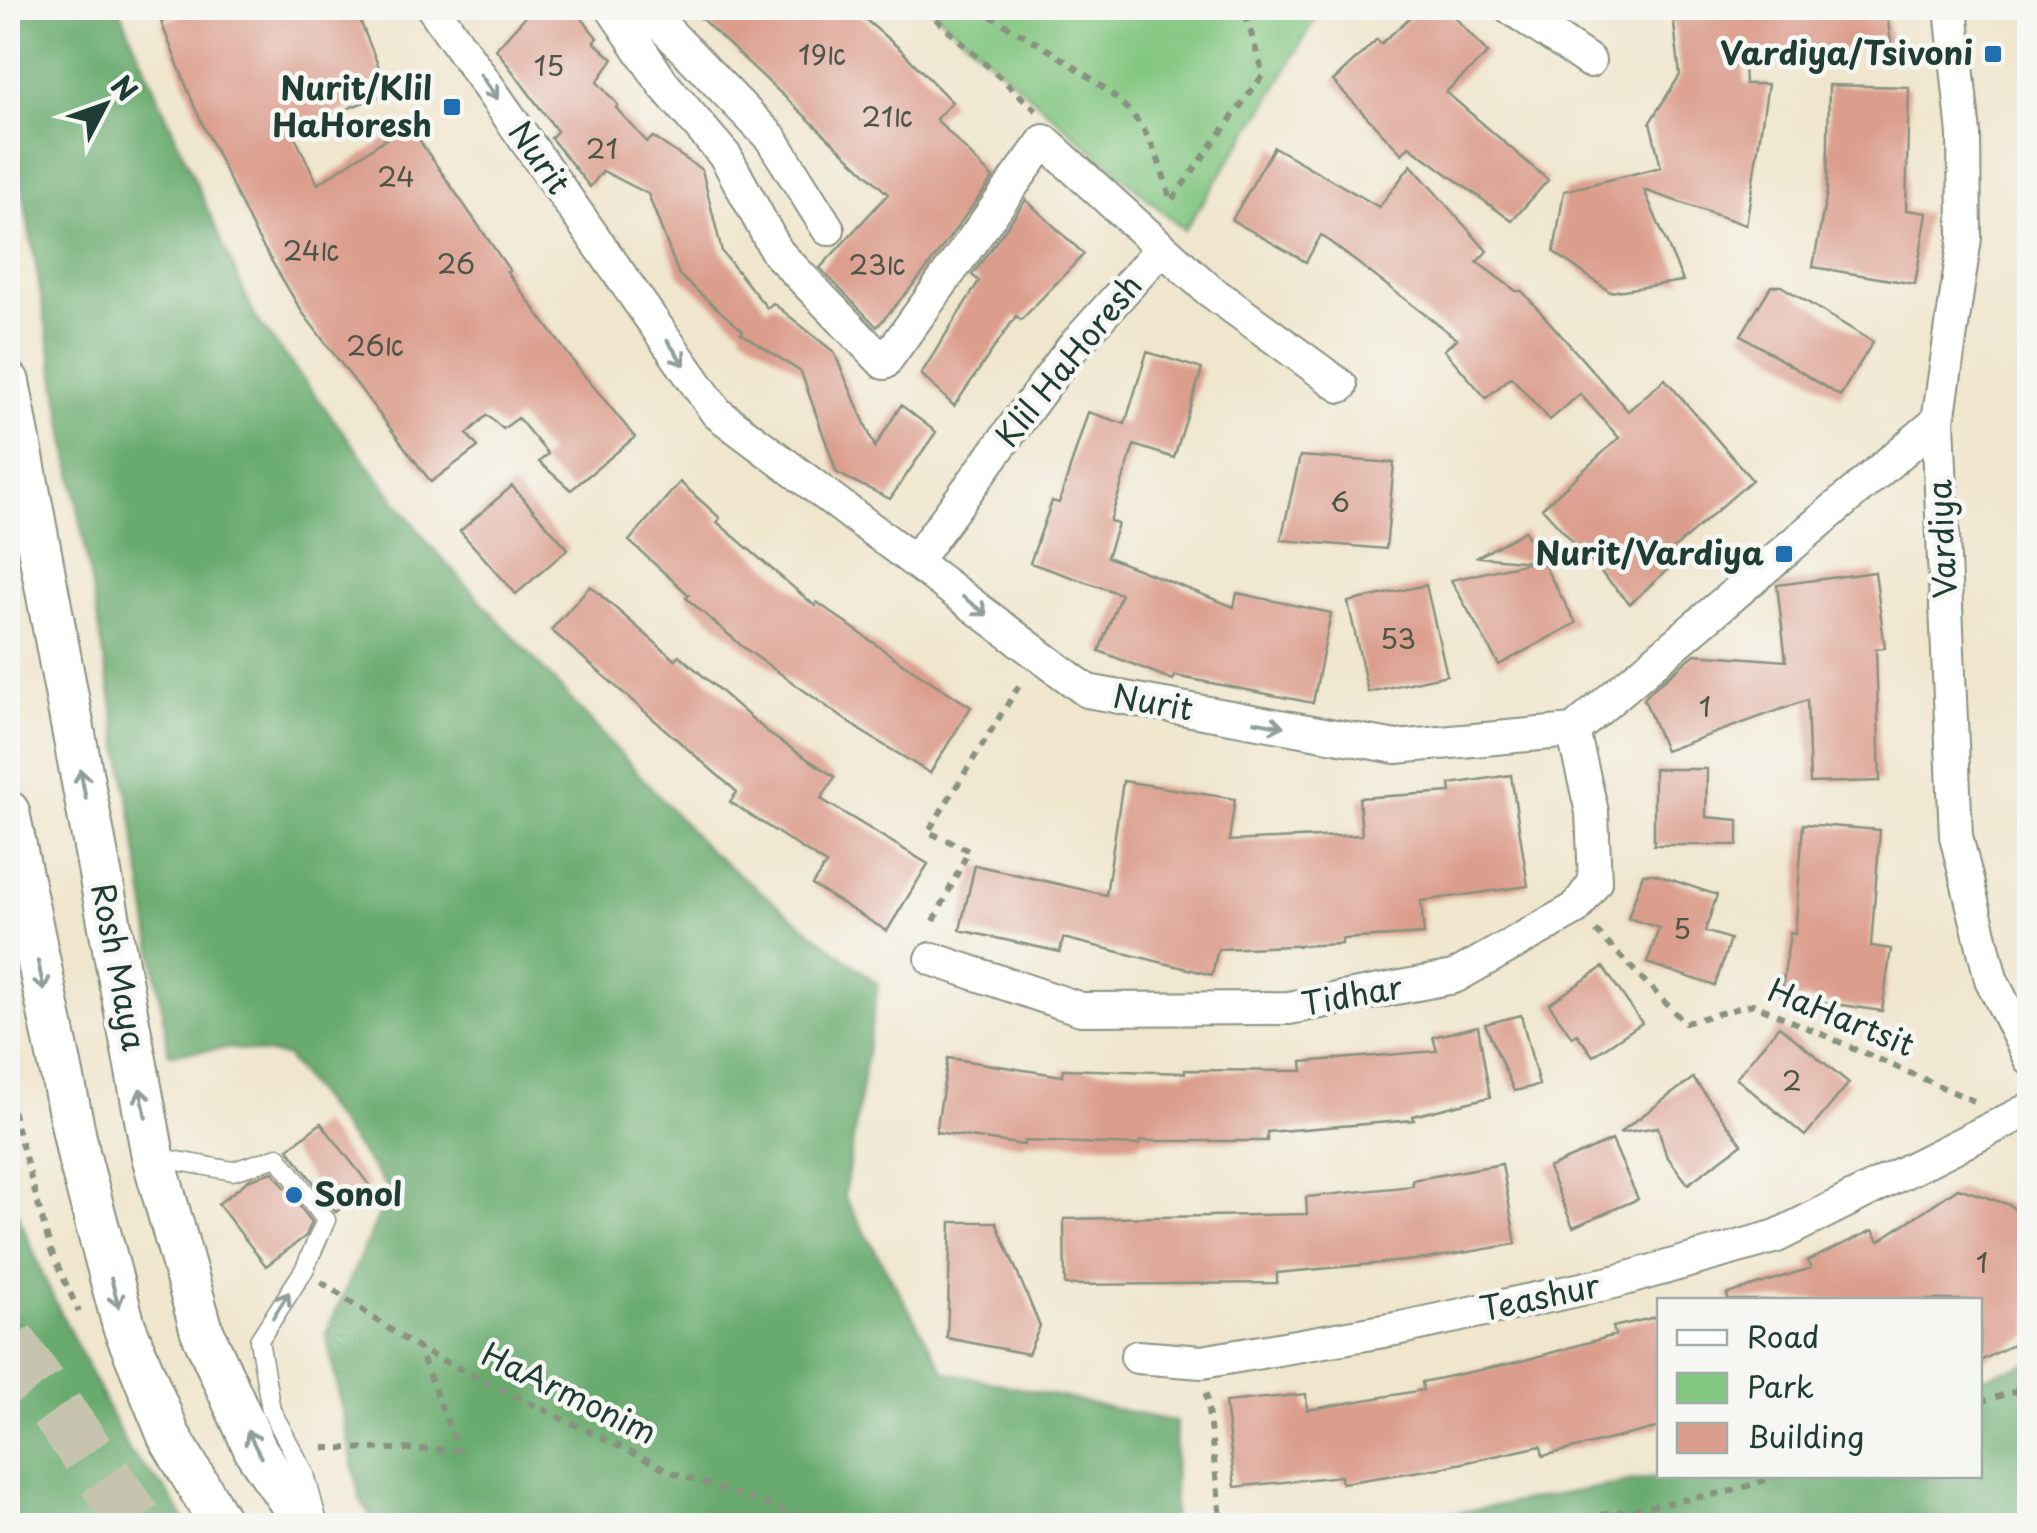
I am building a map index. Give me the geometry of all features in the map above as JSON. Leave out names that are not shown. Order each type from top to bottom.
[{"type":"street","name":"Nurit","points":[[433,8],[718,413],[1088,690],[1396,747],[1573,731]]},
{"type":"street","points":[[612,8],[664,85],[726,157],[777,252],[884,363],[1044,141],[1162,248]]},
{"type":"street","points":[[645,8],[771,138],[828,229]]},
{"type":"street","points":[[1511,8],[1589,61]]},
{"type":"street","name":"Vardiya","points":[[1951,8],[1964,134],[1965,238],[1938,421],[1956,836],[1990,979],[2030,1059]]},
{"type":"street","name":"Klil HaHoresh","points":[[916,562],[1072,348],[1162,248],[1210,290],[1341,386]]},
{"type":"street","name":"Rosh Maya","points":[[8,382],[153,1156],[202,1331],[256,1451],[307,1526]]},
{"type":"street","points":[[1575,909],[1596,882],[1592,812],[1573,731],[1938,421]]},
{"type":"street","points":[[8,812],[79,1157],[124,1326],[169,1436],[222,1526]]},
{"type":"street","name":"Tidhar","points":[[932,959],[1082,1009],[1289,1008],[1454,977],[1575,909]]},
{"type":"street","name":"Teashur","points":[[1138,1357],[1202,1362],[1401,1328],[1575,1290],[1777,1236],[2020,1113]]},
{"type":"lane","points":[[153,1156],[233,1171],[278,1157],[326,1220],[304,1270],[259,1340],[271,1410],[305,1474],[318,1526]]},
{"type":"path","points":[[976,8],[1104,86],[1138,121],[1160,160],[1171,201],[1263,75],[1244,8]]},
{"type":"path","points":[[934,920],[970,850],[928,832],[1039,654]]},
{"type":"path","name":"HaHartsit","points":[[1575,909],[1685,1024],[1754,1004],[2020,1113]]},
{"type":"path","name":"HaArmonim","points":[[304,1270],[418,1349],[674,1472],[830,1526]]},
{"type":"path","points":[[324,1448],[458,1450],[418,1349]]},
{"type":"path","points":[[1202,1362],[1222,1526]]},
{"type":"path","points":[[1982,1401],[2030,1386]]},
{"type":"path","points":[[1539,1526],[1733,1492],[1772,1478]]},
{"type":"green space","points":[[8,8],[119,8],[255,317],[430,545],[708,850],[878,984],[844,1196],[945,1372],[1176,1422],[1173,1525],[376,1525],[360,1499],[326,1333],[390,1191],[286,1056],[228,1048],[169,1054],[131,811],[8,106]]},
{"type":"green space","points":[[930,8],[1314,8],[1318,13],[1268,102],[1184,230]]},
{"type":"green space","points":[[8,1176],[10,1195],[48,1287],[129,1451],[169,1494],[188,1525],[8,1525]]},
{"type":"green space","points":[[2029,1363],[2029,1525],[1388,1525],[1657,1477],[1982,1478],[1982,1377]]},
{"type":"building","points":[[198,8],[355,8],[389,92],[292,131],[318,184],[408,124],[510,271],[507,272],[635,437],[571,490],[539,462],[548,454],[518,418],[503,429],[487,415],[467,434],[478,447],[431,482],[302,312],[256,235],[195,108],[161,22]]},
{"type":"building","points":[[533,8],[574,8],[597,38],[594,42],[613,59],[597,82],[618,105],[616,108],[647,142],[653,137],[702,170],[722,252],[767,308],[773,303],[834,352],[875,447],[901,405],[936,432],[890,499],[837,473],[801,372],[741,333],[679,275],[648,194],[603,171],[590,187],[551,138],[557,131],[496,49]]},
{"type":"building","points":[[690,8],[852,8],[900,49],[952,102],[936,119],[993,178],[925,271],[877,327],[820,268],[888,194]]},
{"type":"building","points":[[1420,8],[1446,8],[1488,53],[1446,92],[1548,180],[1512,221],[1409,146],[1402,154],[1333,81],[1377,39],[1381,44]]},
{"type":"building","points":[[1672,8],[1886,8],[1891,42],[1744,65],[1745,84],[1768,84],[1746,225],[1644,190],[1683,281],[1610,292],[1554,252],[1564,191],[1661,167],[1650,122],[1680,75]]},
{"type":"building","points":[[1829,85],[1909,87],[1906,210],[1927,213],[1915,284],[1813,267],[1827,191]]},
{"type":"building","points":[[1274,147],[1379,207],[1411,165],[1487,251],[1477,262],[1516,291],[1522,291],[1628,411],[1665,379],[1752,480],[1673,549],[1681,557],[1630,604],[1542,508],[1619,438],[1580,394],[1550,420],[1511,377],[1486,398],[1444,350],[1457,339],[1321,235],[1306,262],[1232,220]]},
{"type":"building","points":[[1026,200],[1084,254],[1021,320],[1016,316],[954,406],[921,374],[979,281],[972,275]]},
{"type":"building","points":[[1771,286],[1781,286],[1873,342],[1840,396],[1741,335]]},
{"type":"building","points":[[1147,352],[1202,369],[1174,458],[1134,445],[1110,521],[1118,524],[1107,557],[1234,607],[1237,593],[1331,613],[1313,703],[1175,676],[1173,680],[1099,651],[1121,594],[1030,563],[1052,501],[1059,503],[1088,412],[1125,424]]},
{"type":"building","points":[[1300,456],[1394,463],[1386,549],[1281,540]]},
{"type":"building","points":[[680,482],[720,518],[717,522],[815,606],[817,602],[971,707],[930,773],[861,731],[743,647],[629,541]]},
{"type":"building","points":[[512,486],[568,549],[516,594],[460,531]]},
{"type":"building","points":[[1525,531],[1576,623],[1499,665],[1451,580],[1532,562],[1478,557]]},
{"type":"building","points":[[1875,572],[1885,648],[1876,649],[1880,781],[1810,783],[1807,700],[1665,751],[1644,699],[1653,689],[1695,654],[1786,661],[1777,585]]},
{"type":"building","points":[[1426,585],[1447,675],[1368,692],[1348,602]]},
{"type":"building","points":[[590,586],[675,660],[679,655],[771,735],[835,777],[821,799],[928,864],[887,931],[812,885],[826,864],[730,802],[737,792],[551,630]]},
{"type":"building","points":[[1654,769],[1707,769],[1706,817],[1738,820],[1738,845],[1654,845]]},
{"type":"building","points":[[1511,775],[1528,886],[1421,901],[1424,934],[1342,939],[1342,944],[1218,949],[1212,975],[1063,938],[1060,952],[960,930],[975,865],[1106,895],[1123,781],[1235,799],[1229,841],[1362,835],[1359,798],[1451,792],[1450,784]]},
{"type":"building","points":[[1803,824],[1880,830],[1871,946],[1891,949],[1882,1011],[1781,996],[1790,933],[1795,934]]},
{"type":"building","points":[[1643,874],[1654,874],[1717,895],[1705,931],[1730,939],[1715,986],[1647,963],[1659,928],[1628,918]]},
{"type":"building","points":[[1603,967],[1642,1023],[1593,1056],[1577,1034],[1572,1037],[1549,1004]]},
{"type":"building","points":[[1521,1015],[1539,1085],[1514,1091],[1485,1024]]},
{"type":"building","points":[[1478,1026],[1490,1097],[1413,1116],[1414,1120],[1267,1132],[1267,1141],[1140,1141],[1139,1145],[1024,1141],[1024,1145],[936,1132],[948,1058],[1062,1076],[1063,1069],[1303,1071],[1302,1062],[1437,1051],[1433,1037]]},
{"type":"building","points":[[1779,1026],[1849,1083],[1805,1136],[1736,1078]]},
{"type":"building","points":[[1693,1078],[1742,1144],[1688,1184],[1666,1155],[1658,1127],[1619,1133]]},
{"type":"building","points":[[321,1123],[370,1186],[336,1212],[288,1149]]},
{"type":"building","points":[[1612,1140],[1638,1199],[1573,1227],[1548,1168]]},
{"type":"building","points":[[1502,1164],[1516,1244],[1426,1259],[1277,1273],[1277,1283],[1065,1285],[1064,1219],[1307,1214],[1306,1197],[1413,1186],[1412,1180]]},
{"type":"building","points":[[273,1172],[312,1222],[306,1236],[266,1266],[218,1204],[250,1179]]},
{"type":"building","points":[[1958,1188],[2010,1205],[2030,1225],[2030,1336],[1982,1360],[1982,1298],[1728,1298],[1727,1294],[1811,1268],[1807,1261],[1873,1230],[1879,1241]]},
{"type":"building","points":[[951,1222],[996,1222],[1040,1326],[1028,1354],[947,1338]]},
{"type":"building","points":[[1657,1317],[1657,1428],[1543,1456],[1541,1446],[1440,1468],[1342,1483],[1341,1476],[1235,1487],[1225,1402],[1306,1394],[1307,1410],[1423,1390],[1422,1382],[1518,1362],[1615,1335],[1613,1327]]},
{"type":"tunnel","points":[[8,1342],[139,1526]]},
{"type":"place","name":"Vardiya/Tsivoni","points":[[1993,54]]},
{"type":"place","name":"Nurit/Klil HaHoresh","points":[[452,107]]},
{"type":"place","name":"Nurit/Vardiya","points":[[1784,554]]},
{"type":"place","name":"Sonol","points":[[294,1195]]}]
